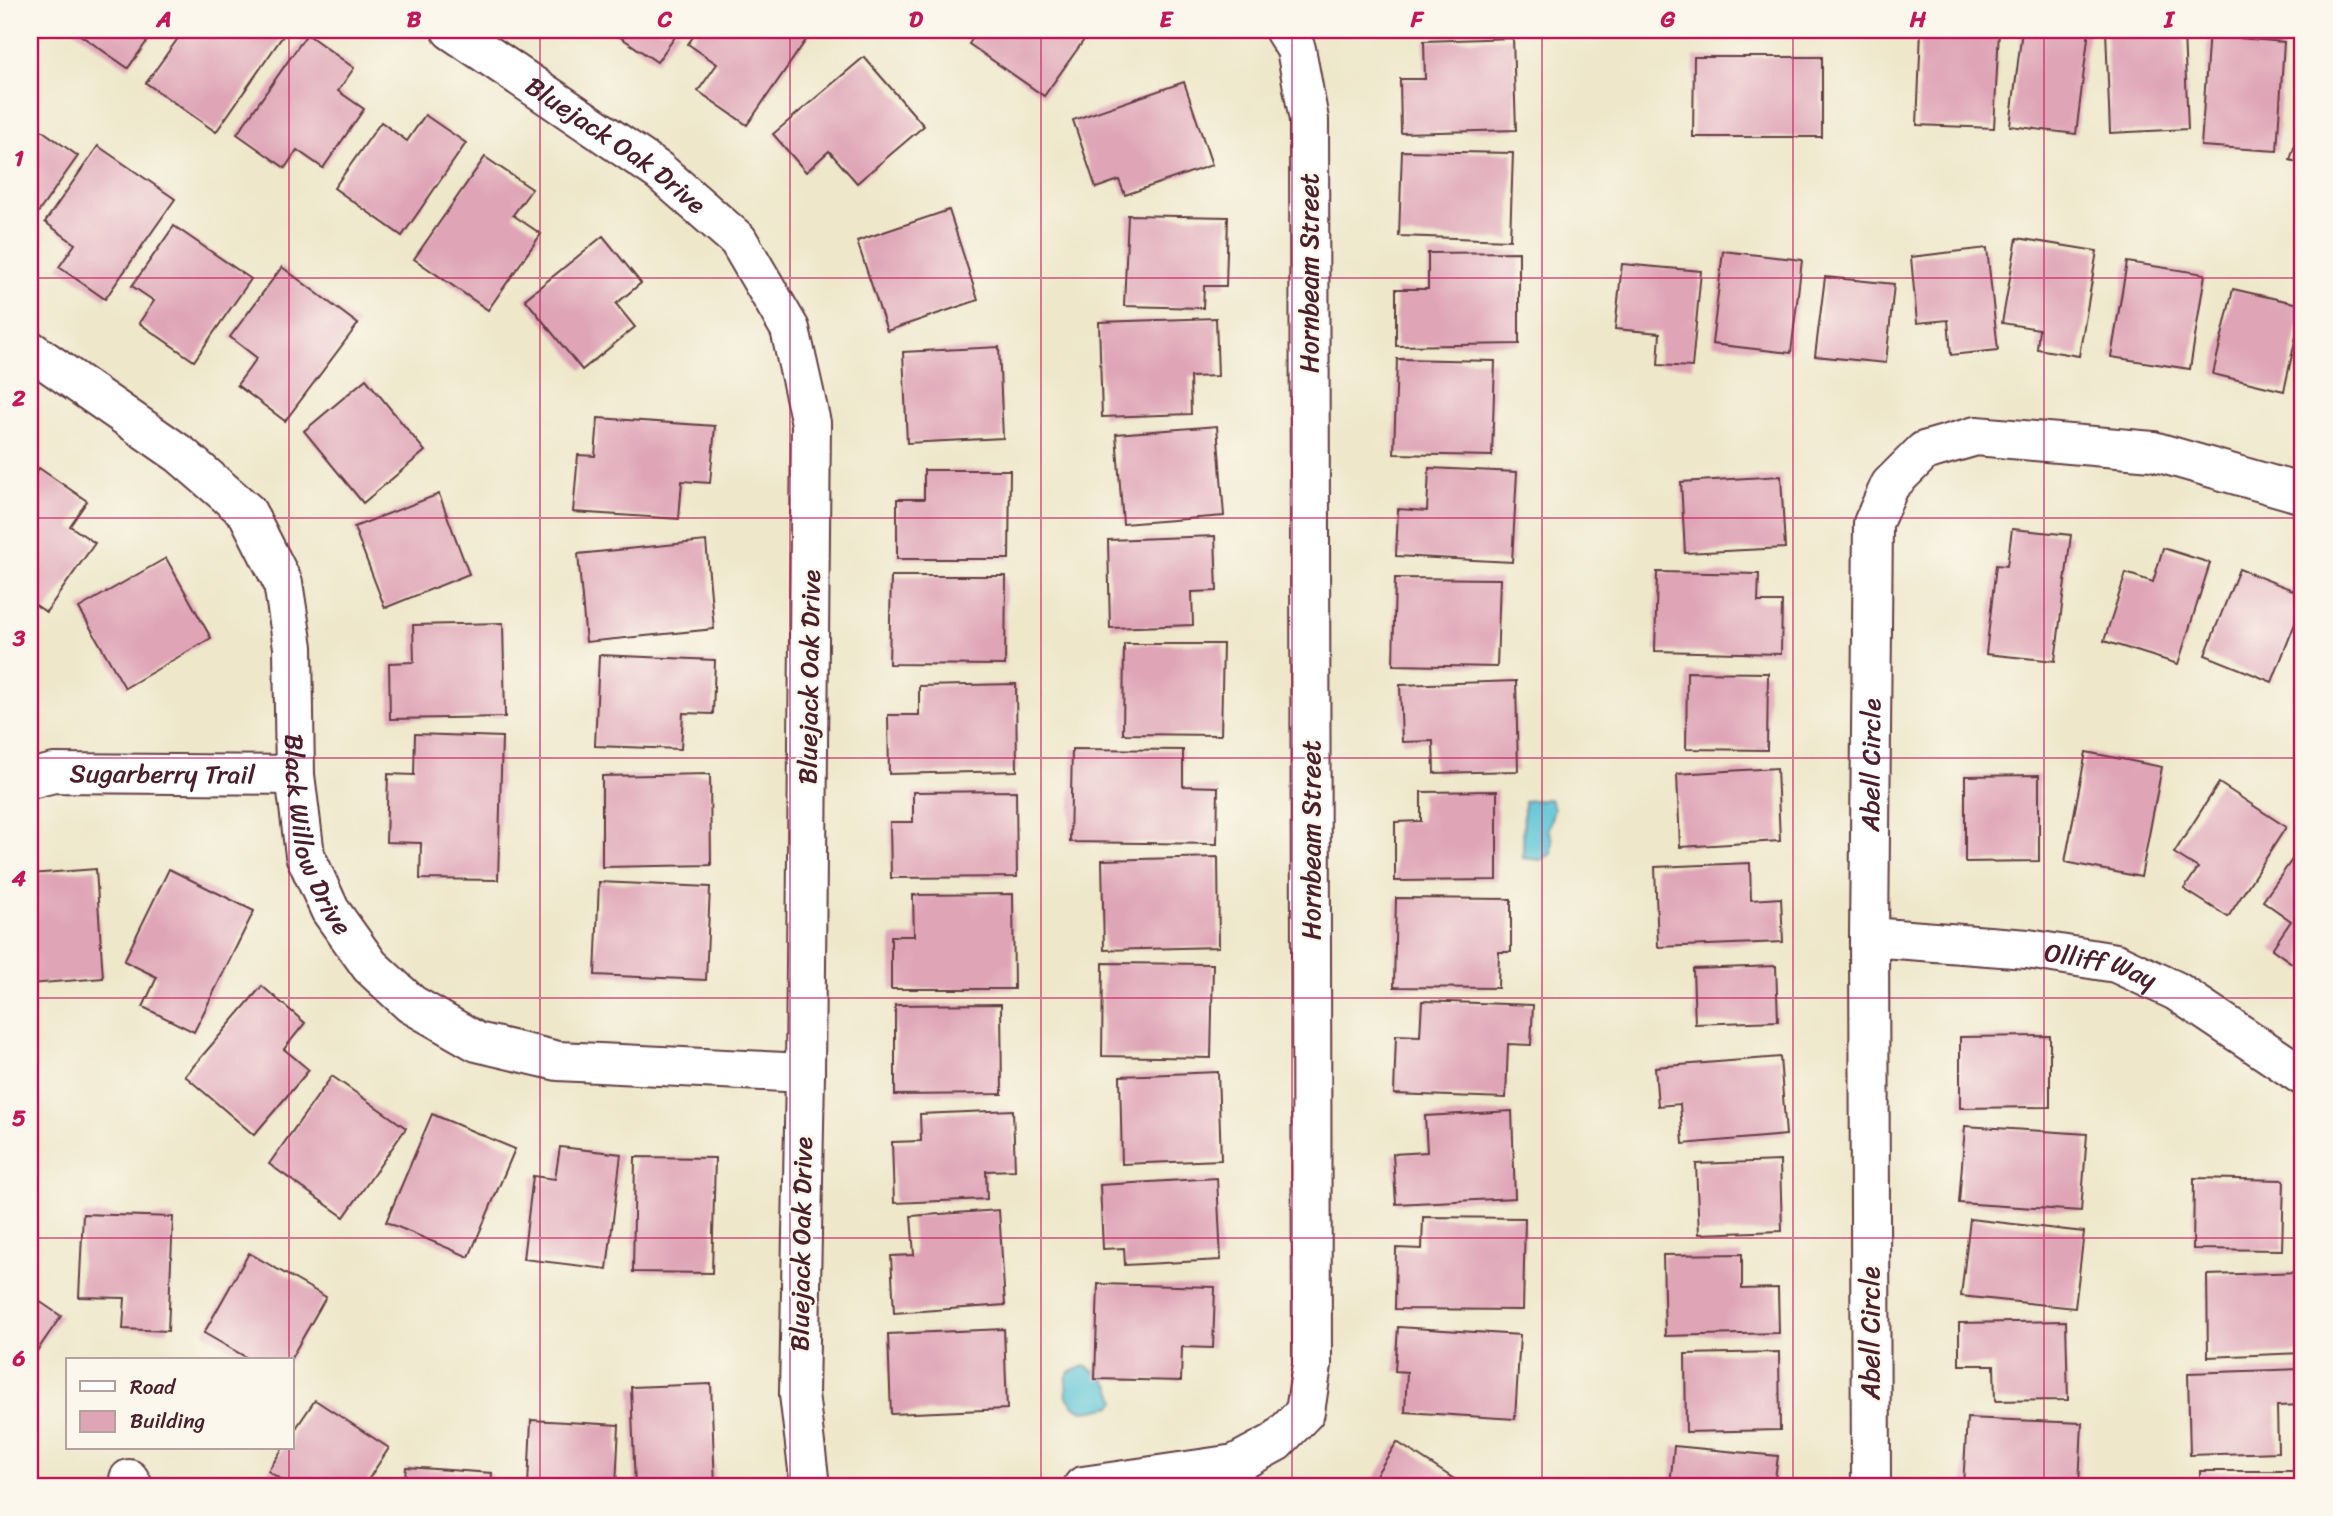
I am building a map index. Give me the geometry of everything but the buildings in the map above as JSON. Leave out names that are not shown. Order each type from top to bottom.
[{"type":"street","name":"Bluejack Oak Drive","points":[[451,30],[659,171],[738,240],[790,329],[811,423],[799,1394],[810,1486]]},
{"type":"street","name":"Hornbeam Street","points":[[1083,1486],[1235,1464],[1276,1442],[1305,1412],[1312,1365],[1309,120],[1296,49],[1284,30]]},
{"type":"street","name":"Black Willow Drive","points":[[30,351],[181,455],[247,512],[283,583],[293,647],[295,775],[305,855],[330,911],[370,966],[411,1004],[477,1042],[558,1061],[805,1073]]},
{"type":"street","name":"Abell Circle","points":[[1871,1486],[1869,937],[1874,523],[1890,485],[1924,451],[1976,436],[2153,451],[2303,494]]},
{"type":"street","name":"Sugarberry Trail","points":[[30,779],[54,773],[295,775]]},
{"type":"street","name":"Olliff Way","points":[[1869,937],[2028,949],[2116,962],[2176,990],[2303,1076]]},
{"type":"water","points":[[1550,799],[1554,808],[1548,829],[1552,839],[1551,854],[1541,860],[1523,858],[1524,801]]},
{"type":"water","points":[[1084,1366],[1109,1385],[1116,1402],[1112,1406],[1083,1411],[1075,1407],[1067,1397],[1066,1378],[1070,1372]]}]
